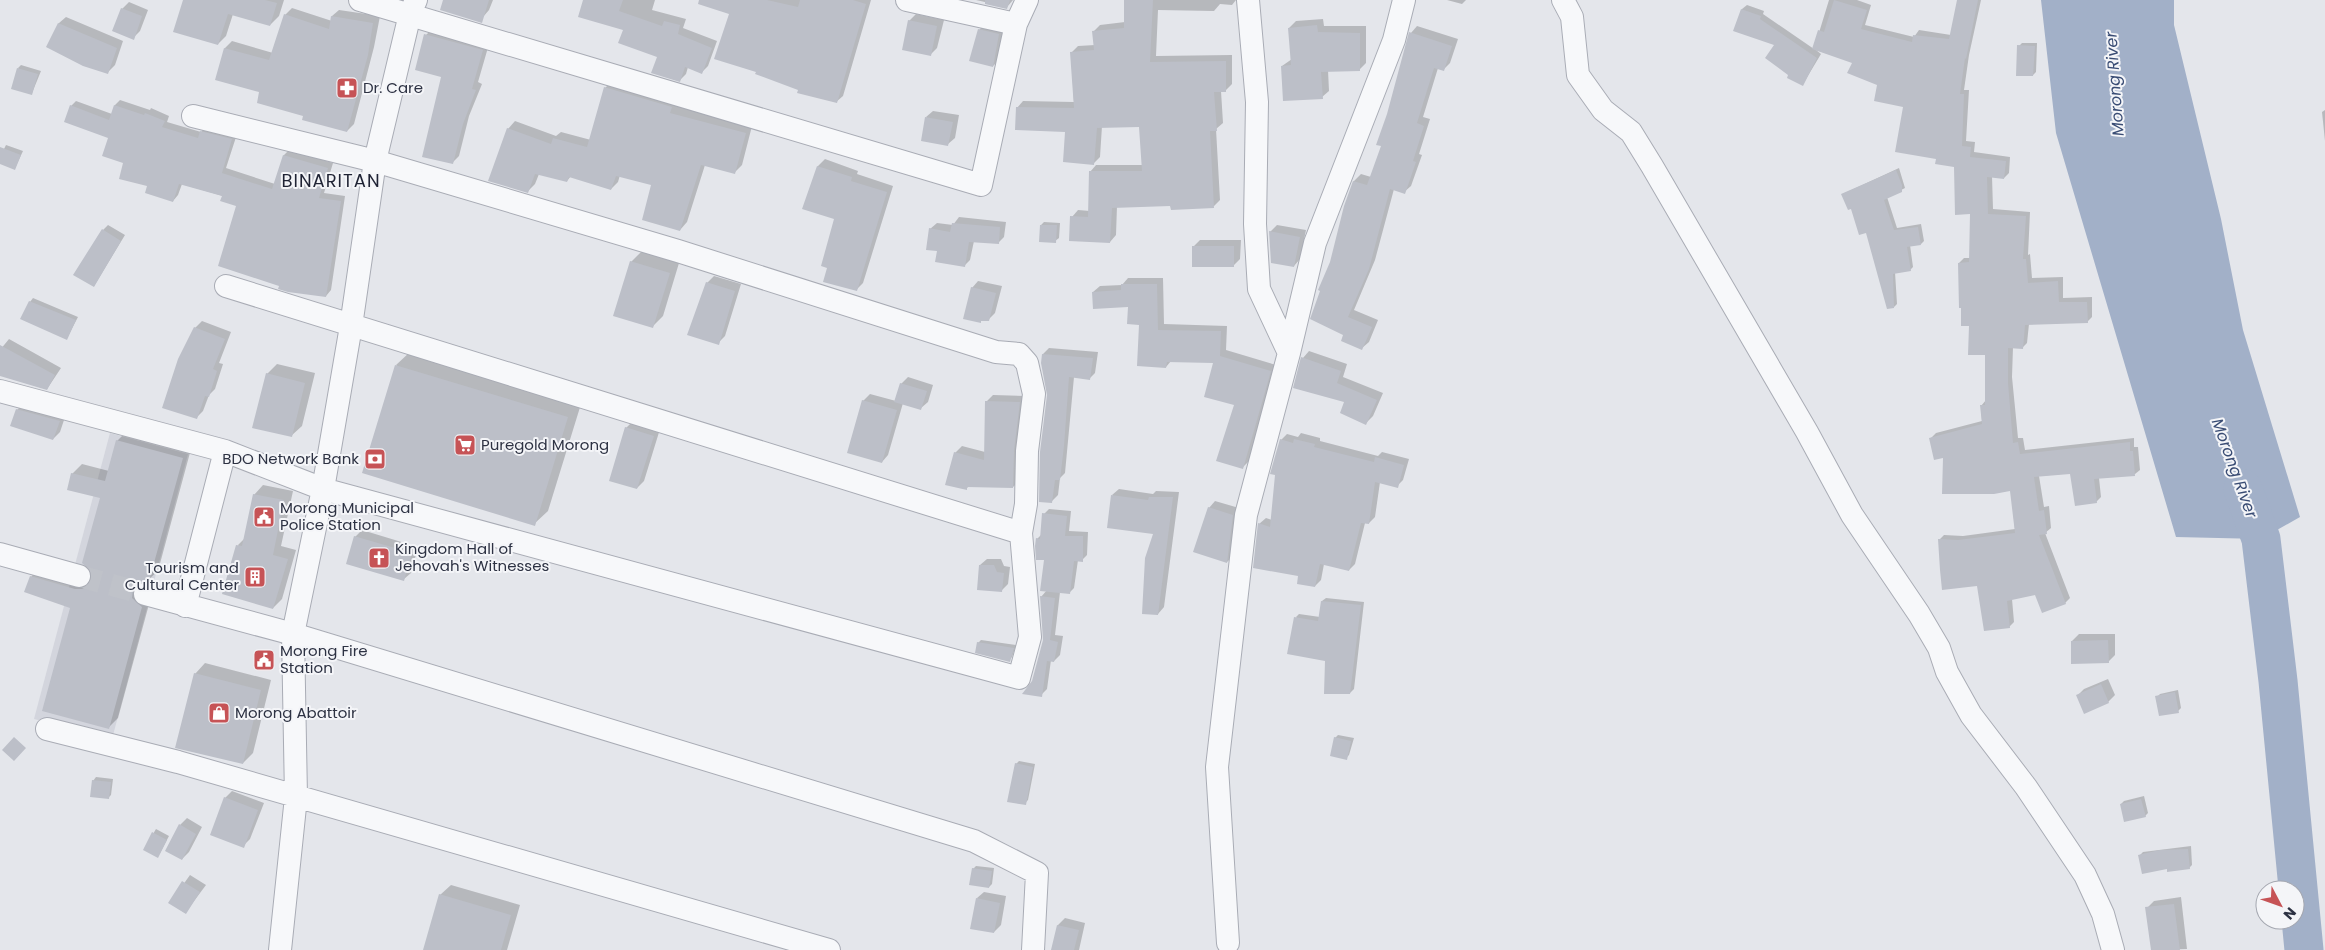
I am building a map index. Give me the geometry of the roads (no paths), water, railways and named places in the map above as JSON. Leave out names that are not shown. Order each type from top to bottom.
[{"type":"street","points":[[360,0],[413,7],[981,184],[1016,24],[1028,0]]},
{"type":"street","points":[[907,0],[1016,24]]},
{"type":"street","points":[[1248,0],[1256,102],[1255,224],[1259,289],[1289,353]]},
{"type":"street","points":[[1228,943],[1217,767],[1246,514],[1289,353],[1315,243],[1394,40],[1404,0]]},
{"type":"street","points":[[1563,0],[1572,17],[1578,75],[1603,110],[1631,132],[1652,166],[1852,515],[1939,648],[1947,672],[1966,707],[2026,787],[2085,875],[2103,914],[2113,950]]},
{"type":"street","points":[[280,950],[296,797],[293,634],[323,489],[375,160],[413,7]]},
{"type":"street","points":[[0,391],[225,451],[323,489],[1019,678],[1030,636],[1021,533],[1026,504],[1027,451],[1034,394],[1027,363],[1019,354],[996,352],[678,251],[375,160],[193,116]]},
{"type":"street","points":[[226,286],[1021,533]]},
{"type":"street","points":[[185,606],[225,451]]},
{"type":"street","points":[[0,554],[79,576]]},
{"type":"street","points":[[145,594],[293,634],[974,841],[1037,873],[1033,950]]},
{"type":"street","points":[[47,729],[178,762],[829,950]]},
{"type":"water","points":[[2041,0],[2174,0],[2174,25],[2221,219],[2243,330],[2300,517],[2261,539],[2176,537],[2056,133]]},
{"type":"waterway","name":"Morong River","points":[[2243,489],[2261,539],[2278,681],[2304,950]]},
{"type":"tunnel","points":[[79,576],[145,594]]},
{"type":"place","name":"Dr. Care","points":[[347,88]]},
{"type":"place","name":"Puregold Morong","points":[[465,445]]},
{"type":"place","name":"BDO Network Bank","points":[[375,459]]},
{"type":"place","name":"Morong Municipal Police Station","points":[[264,517]]},
{"type":"place","name":"Kingdom Hall of Jehovah's Witnesses","points":[[379,558]]},
{"type":"place","name":"Tourism and Cultural Center","points":[[255,577]]},
{"type":"place","name":"Morong Fire Station","points":[[264,660]]},
{"type":"place","name":"Morong Abattoir","points":[[219,713]]},
{"type":"district","name":"BINARITAN","points":[[331,181]]}]
